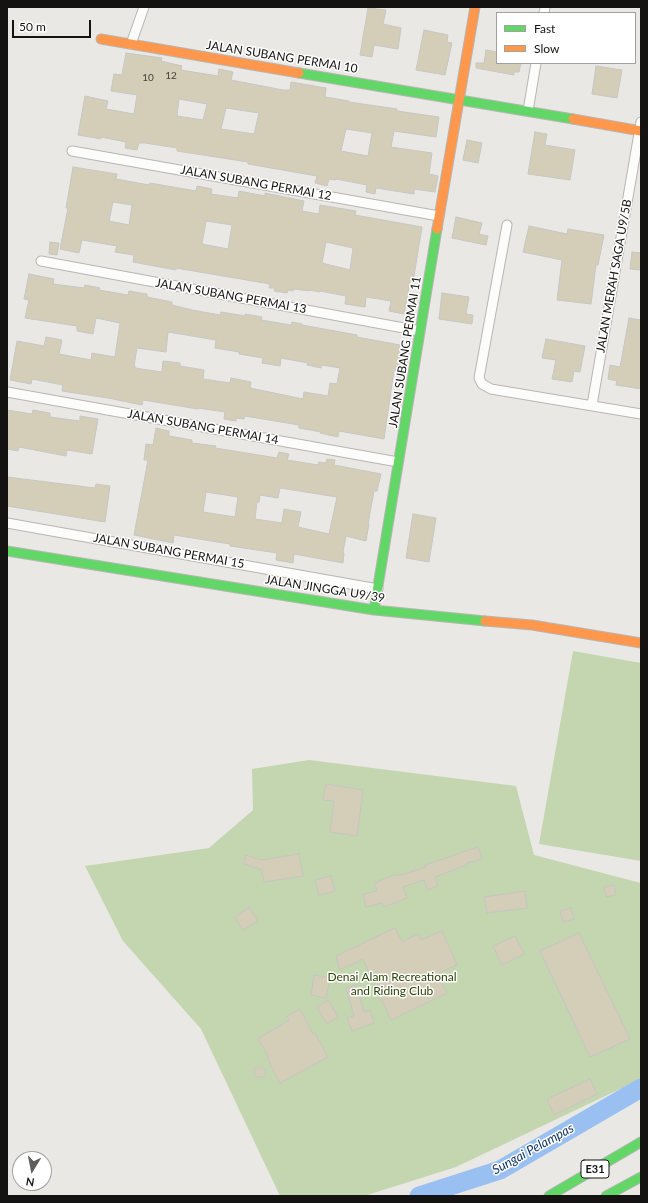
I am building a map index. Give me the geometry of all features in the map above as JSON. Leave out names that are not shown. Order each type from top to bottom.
[{"type":"main road","name":"JALAN SUBANG PERMAI 11","points":[[374,610],[475,7]]},
{"type":"main road","name":"JALAN SUBANG PERMAI 10","points":[[101,38],[528,111],[640,128]]},
{"type":"main road","name":"JALAN JINGGA U9/39","points":[[7,551],[374,610],[532,625],[641,643]]},
{"type":"main road","name":"E31","points":[[549,1196],[641,1142]]},
{"type":"main road","points":[[596,1196],[641,1172]]},
{"type":"main road","name":"E31","points":[[606,1196],[641,1177]]},
{"type":"street","points":[[131,44],[144,7]]},
{"type":"street","points":[[528,111],[536,64]]},
{"type":"street","name":"JALAN MERAH SAGA U9/5B","points":[[592,405],[640,128]]},
{"type":"street","name":"JALAN SUBANG PERMAI 12","points":[[72,151],[439,216]]},
{"type":"street","points":[[507,225],[479,378],[482,384],[491,389],[641,414]]},
{"type":"street","name":"JALAN SUBANG PERMAI 13","points":[[41,261],[420,331]]},
{"type":"street","name":"JALAN SUBANG PERMAI 14","points":[[7,392],[398,462]]},
{"type":"street","name":"JALAN SUBANG PERMAI 15","points":[[7,523],[378,588]]},
{"type":"green space","points":[[573,651],[641,663],[641,861],[539,844]]},
{"type":"green space","name":"Denai Alam Recreational and Riding Club","points":[[309,760],[516,786],[534,855],[641,883],[641,1079],[456,1167],[364,1196],[280,1196],[201,1029],[123,941],[85,866],[209,848],[253,810],[252,769]]},
{"type":"building","points":[[368,8],[386,10],[383,24],[401,28],[398,49],[374,45],[372,57],[360,55]]},
{"type":"building","points":[[424,30],[448,35],[447,42],[452,43],[445,75],[416,70]]},
{"type":"building","points":[[486,50],[496,52],[496,64],[521,64],[519,72],[514,72],[514,75],[476,68],[476,63],[484,63]]},
{"type":"building","points":[[126,53],[162,58],[161,61],[182,66],[181,70],[218,76],[219,69],[233,72],[231,80],[283,90],[290,90],[291,82],[326,88],[325,97],[397,109],[397,111],[439,117],[436,137],[394,131],[391,147],[432,153],[429,174],[438,176],[435,192],[414,189],[414,194],[376,188],[375,194],[366,192],[367,185],[329,179],[327,186],[315,183],[317,176],[248,164],[248,162],[177,151],[177,148],[145,143],[139,143],[137,150],[125,148],[126,142],[101,137],[101,139],[78,135],[85,96],[108,101],[106,109],[134,114],[137,95],[111,91],[114,74],[122,75]],"holes":[[[179,99],[207,104],[203,120],[177,116]],[[226,108],[259,113],[254,134],[221,129]],[[346,129],[372,133],[368,156],[341,151]]]},
{"type":"building","points":[[596,66],[622,70],[617,98],[592,94]]},
{"type":"building","points":[[535,132],[547,134],[545,145],[575,150],[570,180],[528,174]]},
{"type":"building","points":[[467,140],[482,143],[478,163],[463,160]]},
{"type":"building","points":[[73,167],[117,174],[116,179],[149,185],[150,183],[196,191],[197,186],[212,189],[211,194],[238,198],[239,191],[265,196],[265,193],[304,201],[302,211],[319,214],[320,205],[356,211],[355,215],[422,227],[413,282],[410,281],[404,314],[389,311],[391,301],[366,297],[365,307],[345,304],[346,296],[309,290],[294,289],[293,291],[288,290],[287,293],[274,291],[275,288],[269,288],[270,284],[133,262],[134,255],[115,252],[117,246],[82,240],[79,253],[60,249],[68,208],[66,208]],"holes":[[[113,202],[132,205],[129,225],[109,221]],[[206,221],[232,225],[228,249],[202,244]],[[326,242],[353,248],[350,270],[322,263]]]},
{"type":"building","points":[[456,217],[482,223],[479,234],[488,236],[486,245],[452,238]]},
{"type":"building","points":[[529,226],[567,234],[568,229],[604,235],[598,265],[596,265],[591,304],[557,300],[562,260],[523,252]]},
{"type":"building","points":[[50,242],[59,243],[57,255],[49,254]]},
{"type":"building","points":[[632,252],[641,253],[641,270],[630,269]]},
{"type":"building","points":[[29,274],[54,279],[53,284],[84,288],[85,285],[100,288],[99,290],[128,295],[129,291],[147,294],[147,297],[172,302],[172,305],[192,310],[220,315],[221,312],[245,316],[245,314],[262,317],[261,320],[291,325],[292,322],[400,345],[399,353],[406,355],[404,372],[394,370],[384,439],[339,431],[338,437],[299,428],[299,425],[245,416],[244,419],[236,418],[236,421],[224,419],[225,412],[143,400],[142,405],[62,391],[63,385],[32,379],[31,384],[10,380],[17,341],[44,346],[46,337],[62,340],[59,354],[91,360],[92,353],[115,357],[120,323],[96,318],[93,334],[77,331],[77,326],[25,318],[29,300],[24,299]],"holes":[[[168,332],[216,340],[215,348],[263,358],[262,363],[280,366],[281,358],[308,363],[307,365],[321,368],[322,365],[340,368],[337,384],[330,383],[328,396],[304,392],[303,399],[250,388],[251,382],[231,378],[230,383],[203,379],[204,370],[180,366],[180,363],[163,361],[162,372],[135,368],[134,366],[137,348],[166,352]]]},
{"type":"building","points":[[442,293],[469,297],[466,314],[473,315],[472,324],[439,319]]},
{"type":"building","points":[[629,318],[641,320],[641,389],[616,385],[617,381],[608,379],[610,365],[620,367]]},
{"type":"building","points":[[546,339],[585,346],[580,372],[574,371],[572,382],[552,379],[556,360],[542,358]]},
{"type":"building","points":[[7,410],[32,414],[33,410],[50,413],[50,417],[80,421],[80,416],[98,419],[92,454],[67,450],[66,456],[19,447],[18,451],[7,449]]},
{"type":"building","points":[[156,428],[169,431],[169,436],[192,440],[192,443],[216,446],[215,448],[277,458],[279,452],[289,454],[287,460],[318,465],[319,462],[326,463],[327,459],[335,460],[334,465],[381,474],[377,491],[374,491],[366,541],[346,536],[343,552],[343,563],[294,554],[293,563],[276,560],[277,553],[230,546],[230,544],[174,535],[173,543],[134,535],[148,460],[144,460],[146,444],[153,445]],"holes":[[[280,488],[337,497],[329,534],[298,527],[301,512],[284,509],[282,523],[255,519],[257,502],[259,502],[260,495],[278,498]],[[206,492],[238,497],[235,517],[203,512]]]},
{"type":"building","points":[[7,477],[95,488],[96,484],[110,486],[105,522],[7,506]]},
{"type":"building","points":[[413,514],[436,518],[429,562],[406,558]]},
{"type":"building","points":[[326,784],[363,790],[357,836],[330,832],[334,801],[323,800]]},
{"type":"building","points":[[478,847],[482,859],[467,863],[467,865],[435,877],[438,886],[427,890],[424,880],[403,887],[407,898],[384,907],[382,903],[366,907],[363,894],[377,891],[374,883],[397,874],[398,876],[426,867],[425,865]]},
{"type":"building","points":[[299,854],[303,876],[264,882],[262,870],[243,863],[246,855],[261,860]]},
{"type":"building","points":[[331,876],[335,891],[319,895],[315,880]]},
{"type":"building","points":[[614,885],[616,895],[606,897],[604,887]]},
{"type":"building","points":[[525,891],[527,908],[487,913],[484,897]]},
{"type":"building","points":[[249,907],[258,921],[243,930],[235,917]]},
{"type":"building","points":[[571,908],[574,919],[563,922],[560,911]]},
{"type":"building","points":[[395,928],[402,942],[418,934],[421,940],[442,931],[457,965],[437,974],[447,993],[391,1020],[363,959],[340,970],[336,956]]},
{"type":"building","points":[[579,933],[630,1039],[590,1057],[540,951]]},
{"type":"building","points":[[515,936],[524,954],[502,965],[493,946]]},
{"type":"building","points":[[314,975],[330,978],[326,998],[311,995]]},
{"type":"building","points":[[356,985],[364,1012],[370,1010],[374,1023],[352,1031],[347,1018],[354,1016],[346,988]]},
{"type":"building","points":[[328,1000],[338,1017],[327,1024],[317,1007]]},
{"type":"building","points":[[300,1009],[313,1034],[315,1033],[328,1057],[280,1083],[267,1058],[269,1057],[258,1039],[289,1020],[287,1016]]},
{"type":"building","points":[[255,1068],[265,1068],[265,1077],[255,1077]]},
{"type":"building","points":[[590,1079],[597,1094],[554,1115],[547,1099]]},
{"type":"waterway","name":"Sungai Pelampas","points":[[419,1196],[500,1170],[641,1088]]},
{"type":"traffic: fast","points":[[299,73],[573,119]]},
{"type":"traffic: fast","points":[[374,610],[437,229]]},
{"type":"traffic: fast","points":[[7,551],[374,610],[485,621]]},
{"type":"traffic: fast","points":[[549,1196],[641,1142]]},
{"type":"traffic: fast","points":[[606,1196],[641,1177]]},
{"type":"traffic: slow","points":[[437,229],[475,7]]},
{"type":"traffic: slow","points":[[101,39],[299,73]]},
{"type":"traffic: slow","points":[[573,119],[641,131]]},
{"type":"traffic: slow","points":[[485,621],[532,625],[641,643]]}]
